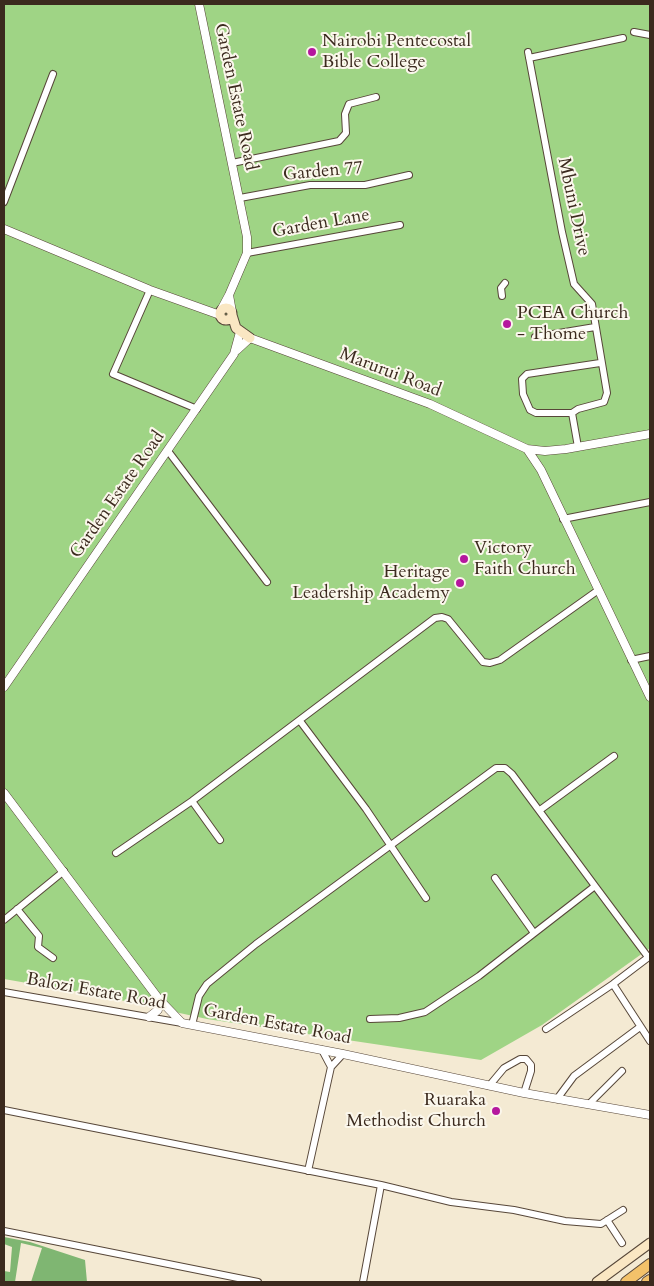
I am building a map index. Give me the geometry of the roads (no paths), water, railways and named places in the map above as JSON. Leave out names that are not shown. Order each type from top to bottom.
[{"type":"highway","points":[[626,1282],[650,1264]]},
{"type":"main road","points":[[222,315],[229,320],[232,313]]},
{"type":"main road","name":"Garden Estate Road","points":[[232,313],[238,330]]},
{"type":"main road","name":"Marurui Road","points":[[222,315],[250,338]]},
{"type":"main road","points":[[597,1282],[650,1243]]},
{"type":"street","name":"Garden Estate Road","points":[[199,4],[246,225],[247,253],[229,295],[232,313]]},
{"type":"street","points":[[634,32],[650,35]]},
{"type":"street","name":"Mbuni Drive","points":[[572,413],[606,400],[592,304],[574,284],[562,232],[528,55],[623,38]]},
{"type":"street","points":[[4,202],[53,74]]},
{"type":"street","points":[[232,163],[339,141],[346,133],[346,110],[349,104],[376,98]]},
{"type":"street","name":"Garden 77","points":[[240,198],[300,187],[365,185],[409,175]]},
{"type":"street","name":"Garden Lane","points":[[247,253],[400,225]]},
{"type":"street","points":[[4,229],[150,290],[222,315],[229,295]]},
{"type":"street","points":[[502,296],[501,288],[504,284]]},
{"type":"street","points":[[150,290],[113,374],[197,409]]},
{"type":"street","points":[[535,337],[595,327]]},
{"type":"street","name":"Garden Estate Road","points":[[4,687],[237,350],[238,330]]},
{"type":"street","points":[[237,350],[250,338]]},
{"type":"street","name":"Marurui Road","points":[[250,338],[430,404],[527,449]]},
{"type":"street","points":[[578,447],[572,413],[536,413],[530,410],[524,398],[522,379],[527,374],[600,363]]},
{"type":"street","points":[[527,449],[545,450],[578,447],[650,434]]},
{"type":"street","points":[[527,449],[541,470],[650,697]]},
{"type":"street","points":[[541,470],[545,450]]},
{"type":"street","points":[[168,452],[266,582]]},
{"type":"street","points":[[563,519],[650,502]]},
{"type":"street","points":[[116,853],[192,801],[436,618],[448,619],[484,662],[490,663],[500,660],[598,591]]},
{"type":"street","points":[[631,660],[650,656]]},
{"type":"street","points":[[300,721],[426,898]]},
{"type":"street","points":[[540,810],[614,756]]},
{"type":"street","points":[[192,1025],[199,996],[207,984],[256,944],[496,768],[508,770],[649,956],[613,984],[546,1029]]},
{"type":"street","name":"Garden Estate Road","points":[[4,793],[158,998],[182,1023],[343,1054],[524,1093],[650,1115]]},
{"type":"street","points":[[192,801],[220,840]]},
{"type":"street","points":[[4,920],[64,871]]},
{"type":"street","points":[[495,878],[534,933]]},
{"type":"street","points":[[370,1019],[399,1018],[425,1012],[479,976],[595,886]]},
{"type":"street","points":[[17,909],[39,936],[38,947],[53,958]]},
{"type":"street","points":[[613,984],[650,1041]]},
{"type":"street","name":"Balozi Estate Road","points":[[4,992],[182,1023]]},
{"type":"street","points":[[149,1017],[158,1010],[158,998]]},
{"type":"street","points":[[557,1099],[574,1076],[640,1027]]},
{"type":"street","points":[[322,1050],[331,1067]]},
{"type":"street","points":[[308,1171],[331,1067],[343,1054]]},
{"type":"street","points":[[489,1086],[504,1068],[520,1059],[526,1059],[531,1066],[531,1071],[524,1093]]},
{"type":"street","points":[[589,1104],[622,1071]]},
{"type":"street","points":[[4,1110],[381,1185],[451,1202],[504,1208],[560,1220],[601,1224],[623,1210]]},
{"type":"street","points":[[363,1282],[381,1185]]},
{"type":"street","points":[[607,1220],[622,1243]]},
{"type":"street","points":[[4,1231],[258,1282]]},
{"type":"place","name":"Nairobi Pentecostal Bible College","points":[[312,52]]},
{"type":"place","name":"PCEA Church - Thome","points":[[507,324]]},
{"type":"place","name":"Victory Faith Church","points":[[464,559]]},
{"type":"place","name":"Heritage Leadership Academy","points":[[460,583]]},
{"type":"place","name":"Ruaraka Methodist Church","points":[[496,1111]]}]
